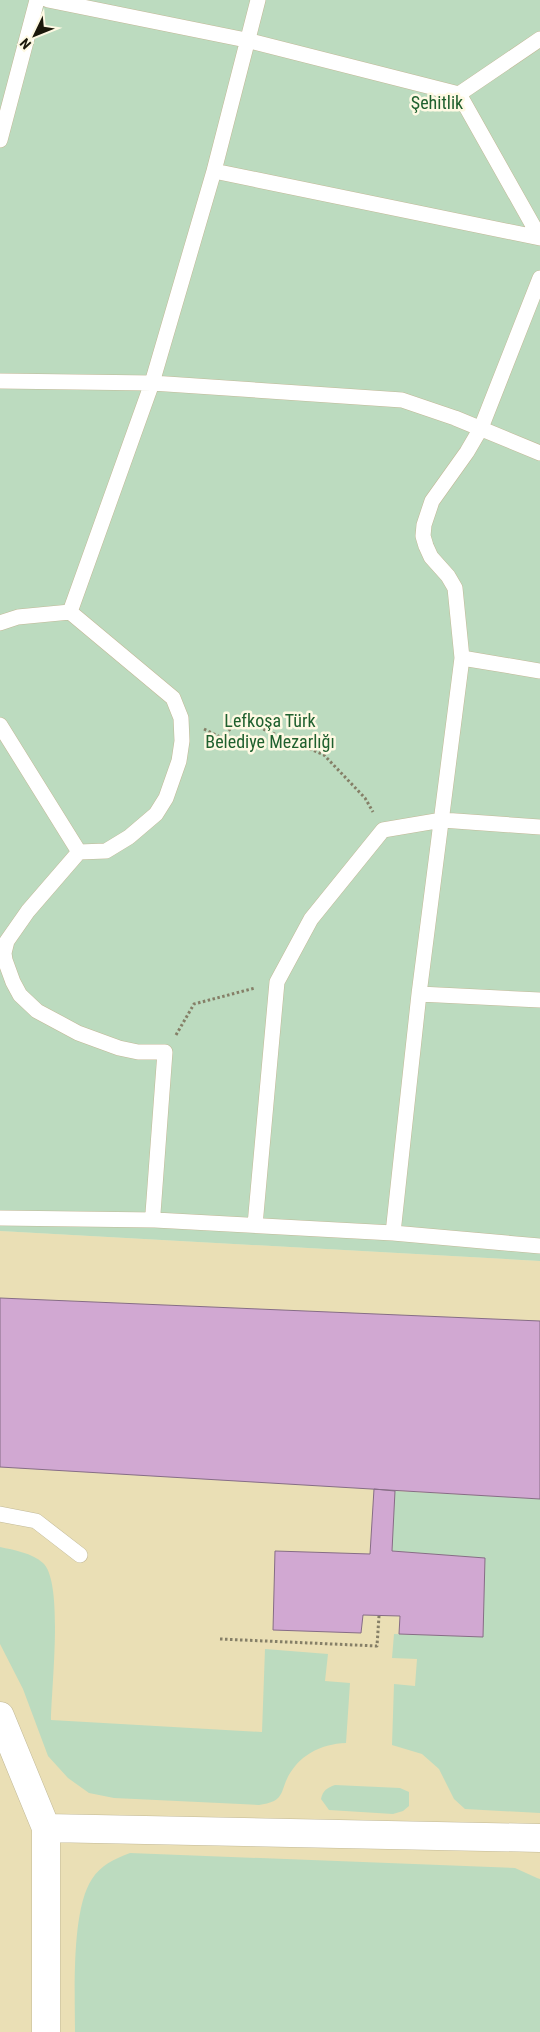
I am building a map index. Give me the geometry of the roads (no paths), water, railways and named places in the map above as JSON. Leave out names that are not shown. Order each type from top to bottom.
[{"type":"street","points":[[0,1716],[46,1828],[46,2032]]},
{"type":"street","points":[[46,1828],[528,1838],[540,1854]]},
{"type":"lane","points":[[0,140],[37,0]]},
{"type":"lane","points":[[48,0],[246,40],[459,94],[535,229],[540,232]]},
{"type":"lane","points":[[70,612],[152,383],[214,171],[246,40],[258,0]]},
{"type":"lane","points":[[459,94],[540,39]]},
{"type":"lane","points":[[214,171],[540,238]]},
{"type":"lane","points":[[393,1233],[419,994],[462,658],[454,588],[448,576],[431,556],[423,536],[426,517],[432,501],[468,452],[481,428],[540,278]]},
{"type":"lane","points":[[0,381],[152,383],[402,400],[481,428],[540,453]]},
{"type":"lane","points":[[0,622],[18,617],[70,612],[172,698],[180,718],[182,741],[179,761],[166,798],[156,814],[129,837],[106,850],[78,852],[28,911],[7,941],[4,953],[12,982],[20,995],[37,1011],[78,1033],[129,1050],[165,1052],[153,1213],[155,1220]]},
{"type":"lane","points":[[462,658],[540,671]]},
{"type":"lane","points":[[1,731],[78,852]]},
{"type":"lane","points":[[255,1225],[277,982],[311,919],[383,830],[442,820],[540,827]]},
{"type":"lane","points":[[419,994],[540,1000]]},
{"type":"lane","points":[[0,1218],[155,1220],[255,1225],[393,1233],[540,1246]]},
{"type":"lane","points":[[0,1514],[36,1521],[80,1555]]},
{"type":"park label","name":"Şehitlik","points":[[437,102]]},
{"type":"park label","name":"Lefkoşa Türk Belediye Mezarlığı","points":[[270,730]]}]
